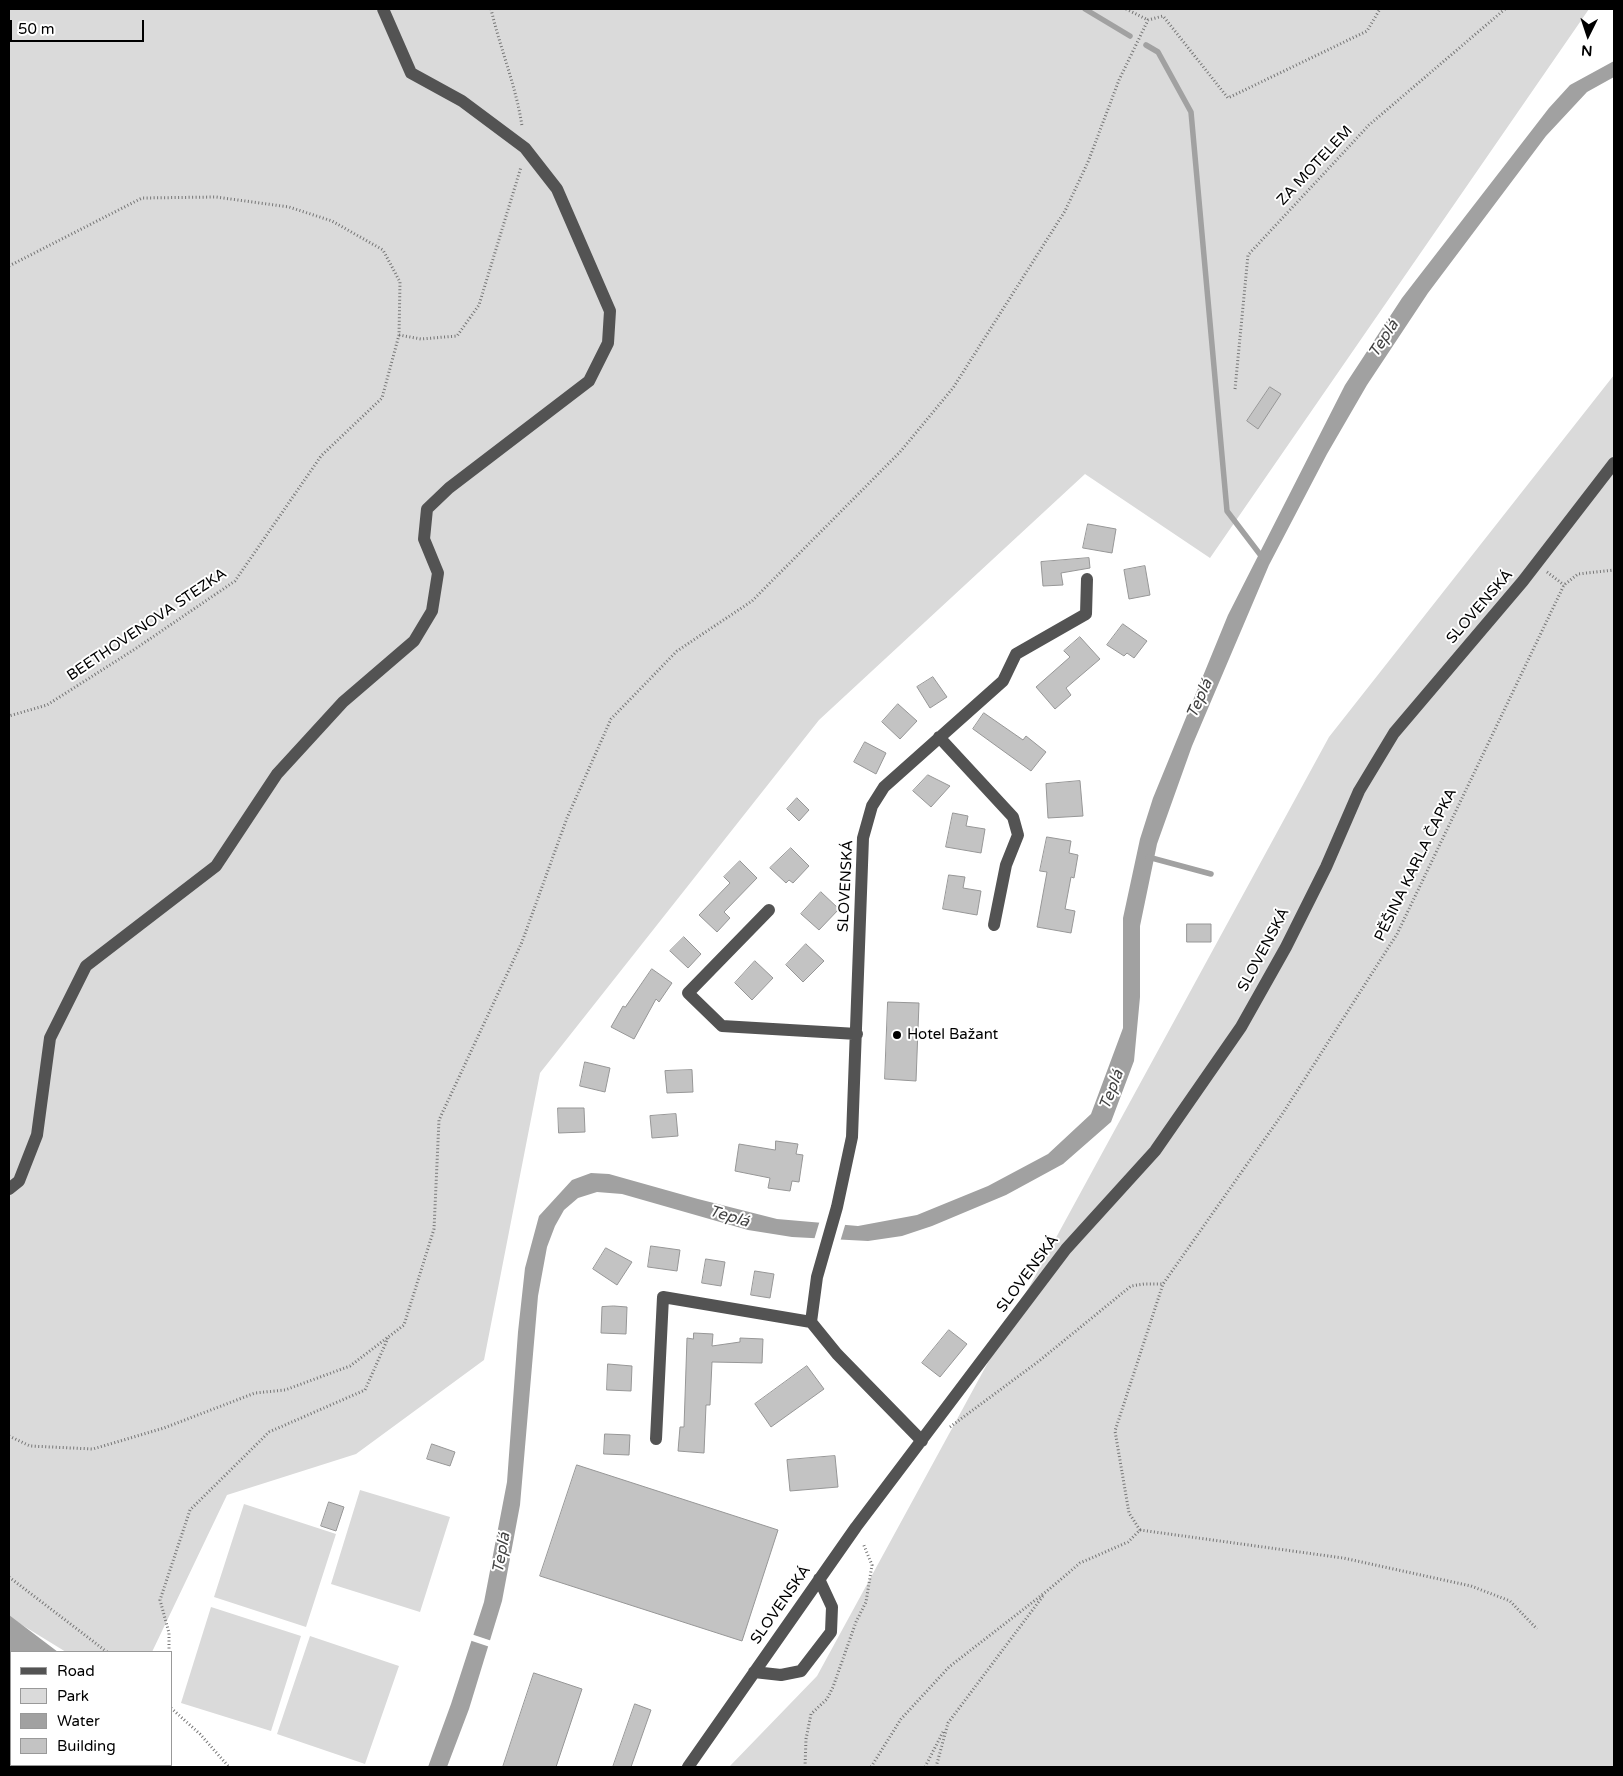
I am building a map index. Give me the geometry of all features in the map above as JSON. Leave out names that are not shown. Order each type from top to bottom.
[{"type":"street","points":[[9,1189],[19,1181],[37,1135],[50,1038],[86,966],[216,866],[277,774],[342,702],[414,641],[432,611],[438,573],[424,539],[427,509],[449,488],[589,381],[608,343],[610,311],[557,189],[525,148],[462,101],[411,73],[383,9]]},
{"type":"street","name":"SLOVENSKÁ","points":[[688,1767],[856,1527],[1066,1249],[1155,1151],[1241,1027],[1290,938],[1326,867],[1359,791],[1394,733],[1536,564],[1614,463]]},
{"type":"street","name":"SLOVENSKÁ","points":[[811,1322],[817,1277],[837,1207],[852,1137],[864,838],[872,806],[884,787],[1003,681],[1016,654],[1086,614],[1088,579]]},
{"type":"street","points":[[939,737],[1013,817],[1016,826],[1018,835],[1006,864],[994,925]]},
{"type":"street","points":[[769,910],[688,993],[722,1026],[857,1034]]},
{"type":"street","points":[[656,1439],[663,1297],[811,1322],[837,1354],[922,1441]]},
{"type":"street","points":[[754,1672],[781,1675],[801,1671],[831,1632],[832,1607],[820,1579]]},
{"type":"path","points":[[399,335],[421,339],[457,336],[479,305],[520,169],[525,148],[519,105],[491,9]]},
{"type":"path","points":[[1126,9],[1148,20],[1164,16],[1228,98],[1367,31],[1380,9]]},
{"type":"path","name":"ZA MOTELEM","points":[[1235,389],[1248,254],[1370,124],[1505,9]]},
{"type":"path","points":[[9,1436],[30,1446],[93,1449],[164,1428],[255,1393],[285,1390],[350,1366],[404,1325],[434,1229],[439,1120],[522,942],[567,818],[611,719],[677,651],[752,601],[900,452],[953,388],[1065,211],[1088,162],[1119,80],[1148,20]]},
{"type":"path","name":"BEETHOVENOVA STEZKA","points":[[9,266],[142,198],[216,197],[289,207],[332,221],[383,250],[400,282],[399,335],[382,398],[321,456],[235,581],[135,649],[47,705],[9,716]]},
{"type":"path","points":[[1536,564],[1564,585],[1578,574],[1614,570]]},
{"type":"path","name":"PĚŠINA KARLA ČAPKA","points":[[1140,1530],[1129,1514],[1115,1431],[1164,1284],[1283,1113],[1397,934],[1564,585]]},
{"type":"path","points":[[946,1429],[955,1425],[1039,1361],[1132,1286],[1164,1284]]},
{"type":"path","points":[[169,1651],[169,1633],[160,1600],[190,1510],[269,1432],[365,1390],[388,1337]]},
{"type":"path","points":[[805,1767],[806,1739],[811,1714],[827,1699],[833,1687],[856,1622],[868,1596],[872,1565],[856,1527]]},
{"type":"path","points":[[871,1767],[901,1718],[949,1667],[1080,1564],[1128,1542],[1140,1530],[1343,1558],[1471,1586],[1510,1601],[1537,1629]]},
{"type":"path","points":[[9,1576],[106,1651]]},
{"type":"path","points":[[925,1767],[948,1723],[1047,1591]]},
{"type":"path","points":[[172,1709],[200,1734],[228,1767]]},
{"type":"path","points":[[936,1767],[948,1723]]},
{"type":"green space","points":[[9,9],[1589,9],[1210,558],[1085,474],[819,720],[540,1073],[484,1360],[356,1454],[227,1495],[152,1651],[64,1651],[9,1617]]},
{"type":"green space","points":[[1614,375],[1614,1767],[729,1767],[817,1676],[1329,737]]},
{"type":"green space","points":[[360,1490],[450,1517],[420,1612],[331,1584]]},
{"type":"green space","points":[[244,1504],[336,1534],[306,1627],[214,1597]]},
{"type":"green space","points":[[211,1607],[301,1636],[271,1731],[181,1703]]},
{"type":"green space","points":[[310,1636],[399,1666],[365,1764],[277,1734]]},
{"type":"water","name":"Teplá","points":[[1614,61],[1614,77],[1587,92],[1546,136],[1428,293],[1367,385],[1327,454],[1269,565],[1192,746],[1157,844],[1140,926],[1140,997],[1134,1061],[1111,1122],[1063,1164],[1006,1195],[932,1226],[902,1236],[868,1241],[792,1237],[748,1230],[622,1194],[597,1192],[578,1198],[564,1210],[547,1247],[538,1296],[520,1505],[502,1601],[469,1709],[447,1767],[428,1767],[451,1704],[484,1602],[507,1482],[518,1332],[525,1268],[539,1216],[572,1180],[591,1173],[609,1174],[777,1219],[858,1226],[917,1215],[988,1186],[1048,1154],[1091,1114],[1123,1028],[1123,918],[1140,839],[1153,798],[1228,615],[1345,385],[1402,298],[1549,108],[1570,85]]},
{"type":"water","points":[[9,1615],[57,1651],[10,1652]]},
{"type":"pier","points":[[820,1220],[846,1222],[840,1242],[814,1240]]},
{"type":"pier","points":[[471,1634],[492,1641],[490,1647],[469,1640]]},
{"type":"building","points":[[1270,387],[1281,394],[1258,429],[1247,421]]},
{"type":"building","points":[[1088,524],[1116,529],[1112,553],[1083,548]]},
{"type":"building","points":[[1089,558],[1090,568],[1061,573],[1063,585],[1043,586],[1041,562]]},
{"type":"building","points":[[1145,566],[1150,595],[1129,599],[1124,570]]},
{"type":"building","points":[[1123,624],[1147,641],[1134,658],[1127,653],[1124,656],[1107,645]]},
{"type":"building","points":[[1080,637],[1100,659],[1066,688],[1071,695],[1055,709],[1036,687],[1070,657],[1064,651]]},
{"type":"building","points":[[933,677],[947,697],[930,708],[917,687]]},
{"type":"building","points":[[898,704],[917,721],[900,739],[882,722]]},
{"type":"building","points":[[984,713],[1023,740],[1026,736],[1046,752],[1031,771],[973,729]]},
{"type":"building","points":[[865,742],[886,753],[876,774],[854,762]]},
{"type":"building","points":[[928,775],[950,786],[931,807],[913,791]]},
{"type":"building","points":[[1080,781],[1083,816],[1048,818],[1046,784]]},
{"type":"building","points":[[797,798],[809,810],[799,821],[787,809]]},
{"type":"building","points":[[953,813],[968,816],[966,826],[985,829],[981,853],[946,847]]},
{"type":"building","points":[[1047,837],[1071,841],[1069,853],[1078,855],[1074,878],[1071,877],[1065,909],[1075,911],[1071,933],[1037,927],[1047,872],[1040,871]]},
{"type":"building","points":[[791,848],[809,866],[793,883],[789,880],[786,883],[770,868]]},
{"type":"building","points":[[740,861],[757,878],[724,912],[730,918],[717,932],[699,915],[730,883],[724,877]]},
{"type":"building","points":[[949,875],[965,877],[963,888],[981,891],[977,915],[943,909]]},
{"type":"building","points":[[821,892],[839,909],[819,930],[801,914]]},
{"type":"building","points":[[1187,924],[1211,924],[1211,942],[1187,942]]},
{"type":"building","points":[[684,937],[701,954],[688,968],[670,951]]},
{"type":"building","points":[[806,944],[824,961],[803,982],[786,965]]},
{"type":"building","points":[[755,961],[773,978],[752,1000],[735,983]]},
{"type":"building","points":[[652,969],[672,983],[659,1002],[656,999],[634,1039],[611,1027],[623,1006],[625,1007]]},
{"type":"building","points":[[888,1002],[919,1003],[916,1081],[885,1079]]},
{"type":"building","points":[[585,1062],[610,1068],[605,1092],[580,1086]]},
{"type":"building","points":[[692,1070],[693,1092],[667,1093],[665,1071]]},
{"type":"building","points":[[558,1108],[584,1108],[585,1132],[559,1133]]},
{"type":"building","points":[[676,1114],[678,1136],[652,1138],[650,1116]]},
{"type":"building","points":[[776,1141],[798,1144],[796,1154],[803,1155],[799,1182],[792,1181],[790,1191],[768,1188],[770,1178],[735,1171],[739,1144],[775,1150]]},
{"type":"building","points":[[651,1246],[680,1250],[677,1271],[648,1267]]},
{"type":"building","points":[[606,1248],[632,1262],[617,1285],[593,1269]]},
{"type":"building","points":[[706,1259],[725,1262],[721,1286],[702,1283]]},
{"type":"building","points":[[755,1271],[774,1274],[770,1298],[751,1295]]},
{"type":"building","points":[[602,1307],[627,1307],[626,1334],[601,1333]]},
{"type":"building","points":[[949,1330],[967,1344],[940,1377],[922,1363]]},
{"type":"building","points":[[694,1333],[713,1334],[712,1346],[740,1342],[740,1338],[763,1339],[762,1363],[712,1362],[710,1405],[706,1405],[704,1453],[678,1451],[680,1427],[684,1427],[687,1338],[693,1339]]},
{"type":"building","points":[[608,1364],[632,1366],[631,1391],[607,1390]]},
{"type":"building","points":[[807,1366],[824,1389],[771,1427],[755,1404]]},
{"type":"building","points":[[605,1434],[630,1435],[629,1455],[604,1454]]},
{"type":"building","points":[[432,1444],[455,1452],[450,1466],[427,1459]]},
{"type":"building","points":[[835,1456],[838,1487],[790,1491],[787,1460]]},
{"type":"building","points":[[577,1465],[778,1530],[742,1641],[540,1576]]},
{"type":"building","points":[[329,1502],[344,1507],[336,1531],[321,1526]]},
{"type":"building","points":[[534,1673],[582,1689],[556,1767],[503,1767]]},
{"type":"building","points":[[635,1704],[651,1710],[631,1767],[613,1767]]},
{"type":"waterway","points":[[1085,9],[1130,36]]},
{"type":"waterway","points":[[1146,45],[1158,52],[1191,112],[1227,511],[1262,557]]},
{"type":"waterway","points":[[1148,857],[1211,874]]},
{"type":"place","name":"Hotel Bažant","points":[[897,1035]]}]
